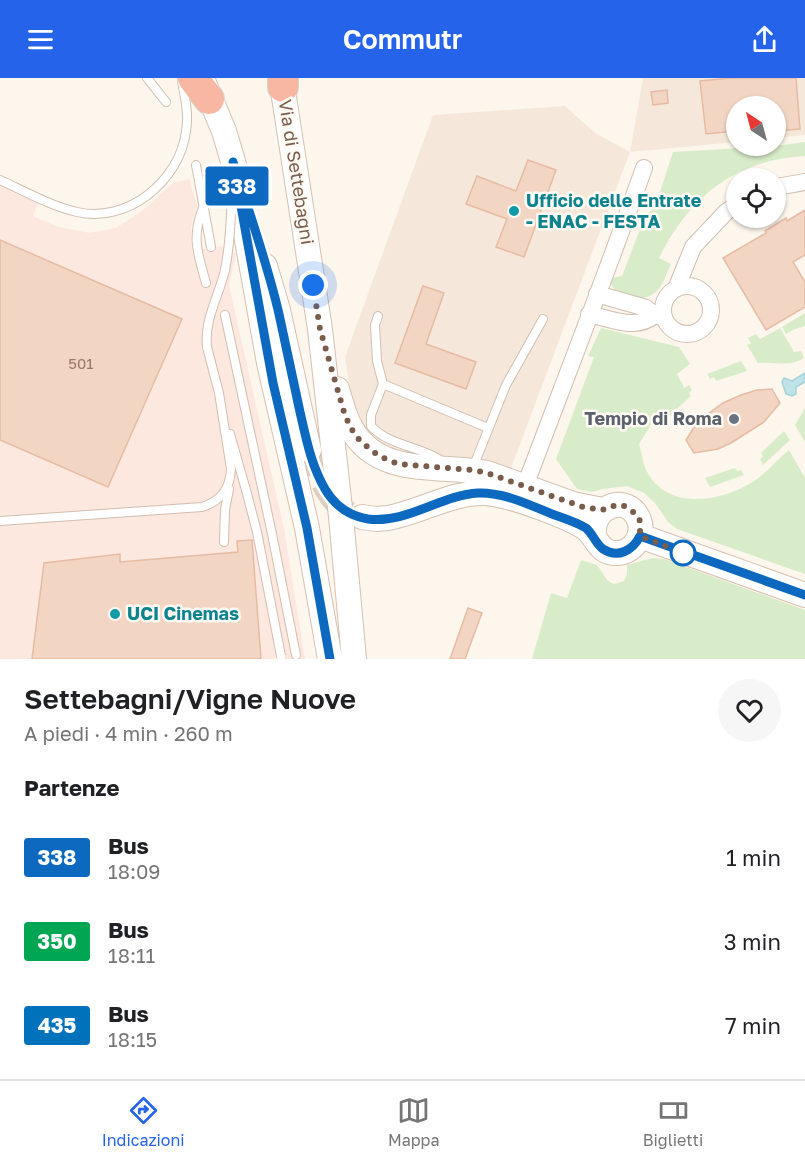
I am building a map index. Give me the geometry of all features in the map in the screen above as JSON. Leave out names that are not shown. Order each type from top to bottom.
[{"type":"street","name":"Via di Settebagni","points":[[282,81],[320,329]]},
{"type":"street","points":[[201,85],[224,131],[278,310],[309,450]]},
{"type":"street","points":[[233,162],[271,373],[307,528],[330,659]]},
{"type":"street","points":[[525,486],[644,168]]},
{"type":"street","points":[[786,185],[805,182]]},
{"type":"street","points":[[676,289],[693,247],[726,212]]},
{"type":"street","points":[[597,294],[646,308],[672,329],[685,334],[698,331],[708,322],[711,309],[702,291],[689,286],[670,293],[663,305],[660,317]]},
{"type":"street","points":[[589,314],[638,324],[660,317]]},
{"type":"street","points":[[320,329],[347,419],[360,441],[386,460],[405,465],[452,469],[500,477],[573,504],[602,510],[616,505],[631,509],[640,521],[640,536],[632,548],[617,553],[603,549],[584,527],[557,515],[490,494],[469,494],[382,519],[362,517]]},
{"type":"street","points":[[320,329],[354,659]]},
{"type":"street","points":[[594,536],[594,522],[602,510]]},
{"type":"street","points":[[640,536],[805,596]]},
{"type":"lane","points":[[147,78],[166,102]]},
{"type":"lane","points":[[0,180],[77,212],[106,214],[125,209],[144,198],[166,178],[178,157],[186,134],[188,113],[182,78]]},
{"type":"lane","points":[[233,162],[228,248],[221,285],[208,323],[207,347],[289,655],[291,632],[270,522],[222,316],[256,480],[255,485]]},
{"type":"lane","points":[[196,165],[211,247]]},
{"type":"lane","points":[[204,206],[199,218],[195,244],[206,283]]},
{"type":"lane","points":[[378,316],[375,325],[377,361],[383,384],[371,415],[371,426],[379,434],[432,454],[452,469],[488,428],[506,385],[543,318]]},
{"type":"lane","points":[[383,384],[488,428]]},
{"type":"lane","points":[[219,394],[231,479],[225,510],[224,542]]},
{"type":"lane","points":[[0,521],[202,507],[220,498],[231,479]]},
{"type":"shaded area","points":[[643,78],[805,78],[805,135],[786,137],[786,96],[726,96],[726,143],[630,152]]},
{"type":"shaded area","points":[[565,106],[595,133],[630,152],[510,471],[395,453],[363,430],[352,401],[345,357],[433,115]]},
{"type":"shaded area","points":[[189,179],[197,205],[191,228],[192,251],[221,246],[236,254],[229,285],[284,529],[305,659],[0,659],[0,186],[38,202],[33,216],[59,227],[90,233],[116,228],[142,211],[173,183]]},
{"type":"green space","points":[[805,142],[805,156],[780,159],[750,168],[726,168],[726,180],[700,200],[671,236],[659,258],[671,264],[658,290],[639,299],[624,296],[613,288],[610,281],[612,278],[622,276],[644,219],[656,204],[673,152],[726,149],[726,156],[786,156],[786,145]]},
{"type":"green space","points":[[805,313],[805,326],[786,334],[782,327]]},
{"type":"green space","points":[[601,328],[679,347],[690,364],[677,374],[684,387],[682,389],[689,385],[692,390],[689,393],[691,396],[667,418],[661,409],[639,444],[647,472],[659,486],[670,494],[698,499],[728,494],[754,481],[789,450],[805,478],[805,574],[677,529],[668,522],[655,503],[644,493],[627,486],[592,492],[577,489],[556,459],[594,357],[588,356]]},
{"type":"green space","points":[[780,328],[794,352],[801,351],[804,358],[788,363],[758,363],[747,345],[751,343],[748,338],[756,334],[760,339]]},
{"type":"green space","points":[[741,361],[747,371],[716,381],[714,377],[710,379],[707,374]]},
{"type":"green space","points":[[805,408],[805,442],[795,425]]},
{"type":"green space","points":[[784,431],[790,440],[763,465],[760,459],[763,456],[761,453]]},
{"type":"green space","points":[[735,468],[737,471],[741,470],[744,475],[710,487],[705,478]]},
{"type":"green space","points":[[652,558],[664,559],[805,610],[805,659],[532,659],[551,593],[567,598],[581,560],[597,565],[608,581],[614,584],[624,581],[627,565]]},
{"type":"water","points":[[805,373],[805,382],[796,387],[796,394],[792,396],[786,394],[782,382],[784,378],[792,381]]},
{"type":"building","points":[[731,78],[796,78],[800,129],[786,130],[786,96],[726,96],[726,132],[706,134],[700,81]]},
{"type":"building","points":[[667,90],[668,103],[653,105],[651,92]]},
{"type":"building","name":"Ufficio delle Entrate - ENAC - FESTA","points":[[528,160],[556,170],[524,257],[496,247],[507,219],[466,204],[477,176],[516,191]]},
{"type":"building","points":[[805,210],[805,255],[793,262],[805,282],[805,307],[766,330],[723,258],[766,233],[765,231],[770,228],[786,228],[786,218],[787,221]]},
{"type":"building","points":[[0,240],[182,319],[108,487],[0,440]]},
{"type":"building","points":[[423,286],[444,293],[426,344],[476,362],[466,389],[395,363]]},
{"type":"building","name":"Tempio di Roma","points":[[772,389],[780,403],[764,422],[718,449],[694,453],[686,440],[705,416],[723,403],[741,395],[757,390]]},
{"type":"building","points":[[252,540],[261,659],[32,659],[44,563],[120,554],[120,562],[238,552],[237,541]]},
{"type":"building","points":[[468,608],[482,613],[465,659],[450,659]]},
{"type":"tunnel","points":[[309,450],[328,493],[348,513]]},
{"type":"bus line","name":"338","points":[[330,659],[307,528],[273,383],[233,162],[278,310],[309,450],[324,487],[344,511],[350,515],[367,519],[382,519],[396,517],[469,494],[502,496],[584,527],[603,549],[610,552],[625,552],[637,543],[640,536],[805,595]]},
{"type":"place","name":"Ufficio delle Entrate - ENAC - FESTA","points":[[514,211]]},
{"type":"place","name":"Tempio di Roma","points":[[734,419]]},
{"type":"place","name":"UCI Cinemas","points":[[115,614]]},
{"type":"route","points":[[313,285],[320,329],[347,419],[354,434],[371,451],[398,464],[487,473],[583,507],[602,510],[616,505],[624,506],[631,509],[640,521],[640,536],[683,553]]}]
